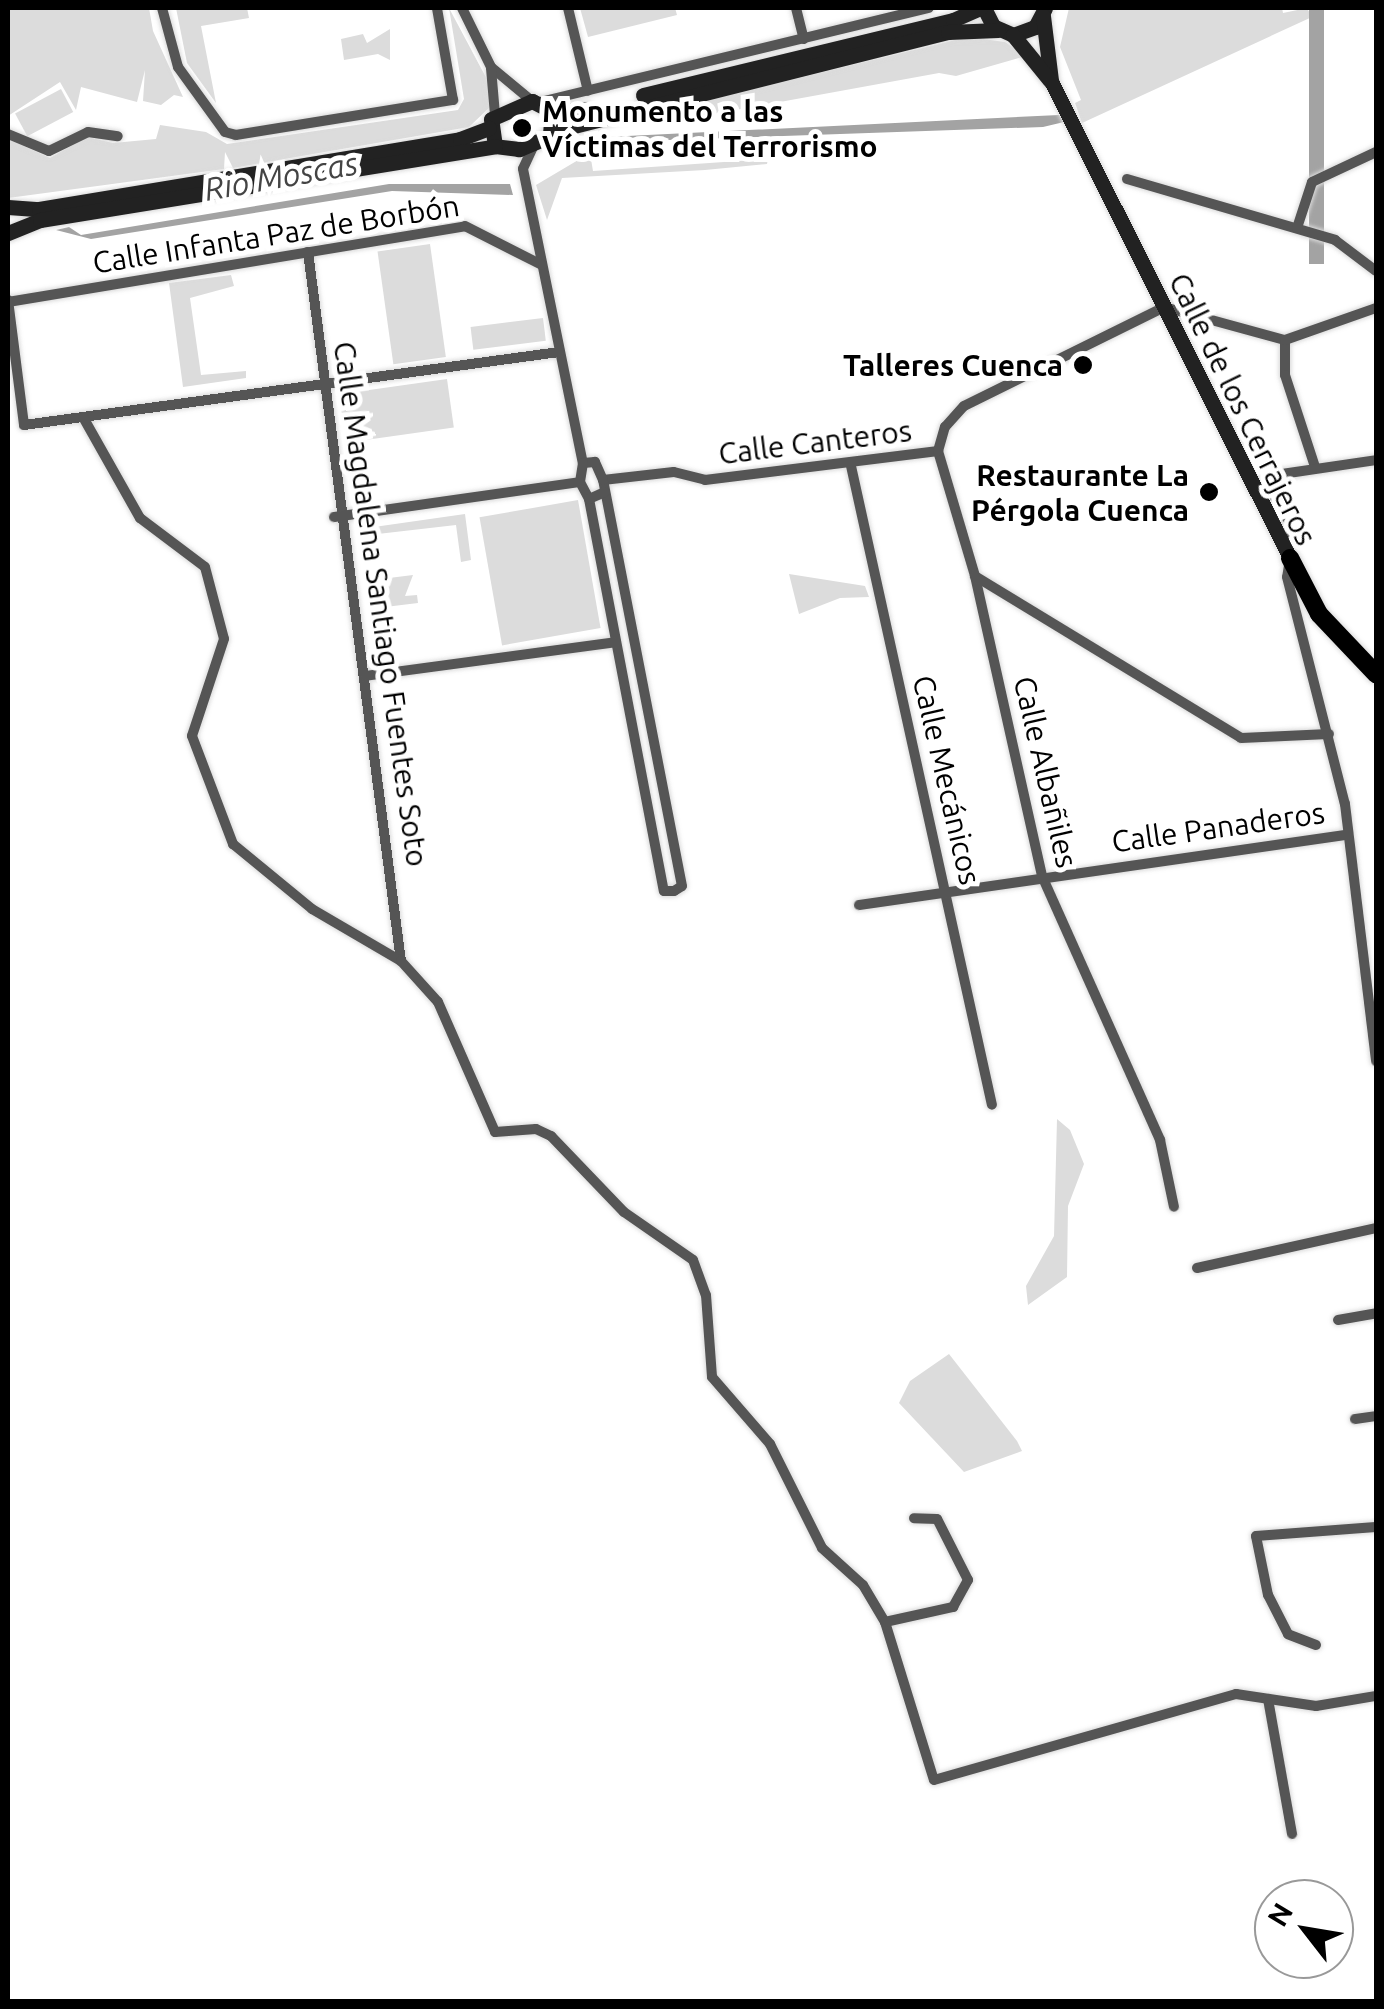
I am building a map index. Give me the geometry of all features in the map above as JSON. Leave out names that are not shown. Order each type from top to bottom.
[{"type":"highway","points":[[1290,558],[1320,614],[1376,674]]},
{"type":"main road","points":[[8,206],[39,209],[460,139],[492,121],[541,105],[582,110],[942,22],[982,8]]},
{"type":"main road","name":"Calle de los Cerrajeros","points":[[982,8],[1052,84],[1290,558]]},
{"type":"main road","points":[[8,218],[8,231],[40,220],[534,144],[554,130],[954,30],[1031,30],[1044,12]]},
{"type":"main road","name":"Calle de los Cerrajeros","points":[[1044,12],[1052,84]]},
{"type":"main road","points":[[541,105],[554,130]]},
{"type":"main road","points":[[492,121],[499,148]]},
{"type":"street","points":[[162,8],[178,67],[225,132],[236,135],[453,100],[437,8]]},
{"type":"street","points":[[462,8],[491,67],[492,121]]},
{"type":"street","points":[[568,8],[588,91]]},
{"type":"street","points":[[796,8],[804,39]]},
{"type":"street","points":[[491,67],[541,105],[929,8]]},
{"type":"street","points":[[913,11],[942,22]]},
{"type":"street","points":[[8,134],[48,151],[88,132],[118,136]]},
{"type":"street","points":[[534,144],[523,169],[583,463],[580,482],[588,499],[664,891],[674,891],[682,886],[604,486],[595,462],[583,463]]},
{"type":"street","points":[[499,148],[523,169]]},
{"type":"street","points":[[1298,228],[1312,182],[1376,152]]},
{"type":"street","points":[[1127,180],[1335,240],[1376,270]]},
{"type":"street","name":"Calle Infanta Paz de Borbón","points":[[8,301],[470,226],[542,265]]},
{"type":"street","name":"Calle Magdalena Santiago Fuentes Soto","points":[[308,252],[339,516],[365,676],[402,962]]},
{"type":"street","points":[[8,301],[24,425],[559,352]]},
{"type":"street","points":[[1164,308],[1286,340],[1376,308]]},
{"type":"street","name":"Calle Canteros","points":[[588,499],[604,486],[674,472],[705,480],[851,466],[938,452],[944,427],[964,406],[1164,308]]},
{"type":"street","points":[[1286,340],[1284,376],[1316,467]]},
{"type":"street","points":[[83,417],[140,518],[205,566],[224,639],[192,736],[232,844],[312,909],[402,962],[438,1002],[496,1132],[536,1129],[551,1136],[612,1202],[692,1260],[706,1296],[712,1376],[770,1444],[822,1548],[863,1586],[884,1622],[934,1780],[1236,1694],[1316,1706],[1376,1696]]},
{"type":"street","name":"Calle Albañiles","points":[[938,452],[975,576],[1042,876],[1160,1140],[1174,1207]]},
{"type":"street","points":[[1280,538],[1292,528],[1272,492],[1275,475],[1376,460]]},
{"type":"street","name":"Calle Mecánicos","points":[[851,466],[992,1105]]},
{"type":"street","points":[[339,516],[580,482]]},
{"type":"street","name":"Calle de los Cerrajeros","points":[[1290,558],[1287,576],[1329,734],[1347,834],[1376,1061]]},
{"type":"street","points":[[975,576],[1241,738],[1329,734]]},
{"type":"street","points":[[365,676],[616,642]]},
{"type":"street","name":"Calle Panaderos","points":[[859,904],[1347,834]]},
{"type":"street","points":[[1197,1268],[1376,1228]]},
{"type":"street","points":[[1338,1320],[1376,1313]]},
{"type":"street","points":[[1355,1419],[1376,1416]]},
{"type":"street","points":[[884,1622],[954,1606],[968,1580],[937,1520],[914,1518]]},
{"type":"street","points":[[1316,1645],[1288,1634],[1268,1596],[1256,1536],[1376,1527]]},
{"type":"street","points":[[1268,1699],[1292,1834]]},
{"type":"shaded area","points":[[8,8],[149,8],[153,31],[183,97],[174,95],[161,105],[143,101],[145,70],[137,102],[81,87],[76,110],[60,82],[8,116]]},
{"type":"shaded area","points":[[176,8],[247,8],[249,18],[201,26],[216,103],[187,63]]},
{"type":"shaded area","points":[[449,8],[490,85],[492,105],[469,127],[233,168],[225,152],[224,169],[8,198],[8,139],[50,158],[87,137],[113,143],[156,139],[160,125],[206,132],[227,144],[458,110],[464,99]]},
{"type":"shaded area","points":[[580,8],[675,8],[677,15],[588,37]]},
{"type":"shaded area","points":[[1069,8],[1282,8],[1283,13],[1307,8],[1312,17],[1082,123],[1075,103],[1081,100],[1060,47]]},
{"type":"shaded area","points":[[1309,8],[1324,8],[1324,264],[1309,264]]},
{"type":"shaded area","points":[[390,29],[390,60],[378,54],[344,60],[341,39],[363,34],[367,43]]},
{"type":"shaded area","points":[[968,37],[1005,42],[1026,56],[956,76],[939,73],[653,125],[638,117]]},
{"type":"shaded area","points":[[61,89],[73,112],[27,136],[15,113]]},
{"type":"shaded area","points":[[1059,115],[1064,122],[1043,127],[609,142],[578,158],[607,137]]},
{"type":"shaded area","points":[[590,153],[593,171],[768,159],[767,164],[705,170],[562,178],[547,220],[536,185]]},
{"type":"shaded area","points":[[389,184],[510,184],[513,195],[392,191],[91,239],[56,230],[69,227],[81,235]]},
{"type":"shaded area","points":[[430,244],[446,357],[393,364],[378,251]]},
{"type":"shaded area","points":[[231,275],[234,286],[190,298],[201,375],[246,371],[246,378],[183,387],[169,283]]},
{"type":"shaded area","points":[[543,318],[546,341],[473,350],[471,327]]},
{"type":"shaded area","points":[[447,379],[454,428],[346,443],[339,394]]},
{"type":"shaded area","points":[[578,500],[601,628],[502,645],[480,517]]},
{"type":"shaded area","points":[[465,514],[471,560],[461,562],[456,525],[369,535],[367,528]]},
{"type":"shaded area","points":[[789,574],[865,586],[869,597],[840,598],[799,614]]},
{"type":"shaded area","points":[[413,575],[405,596],[417,595],[418,603],[377,608],[373,580]]},
{"type":"shaded area","points":[[1057,1119],[1070,1130],[1084,1164],[1068,1206],[1067,1277],[1028,1305],[1026,1286],[1054,1236]]},
{"type":"shaded area","points":[[949,1354],[1022,1451],[964,1472],[899,1403],[910,1381]]},
{"type":"place","name":"Monumento a las Víctimas del Terrorismo","points":[[522,128]]},
{"type":"place","name":"Talleres Cuenca","points":[[1083,365]]},
{"type":"place","name":"Restaurante La Pérgola Cuenca","points":[[1209,492]]},
{"type":"water label","name":"Rio Moscas","points":[[281,176]]}]
